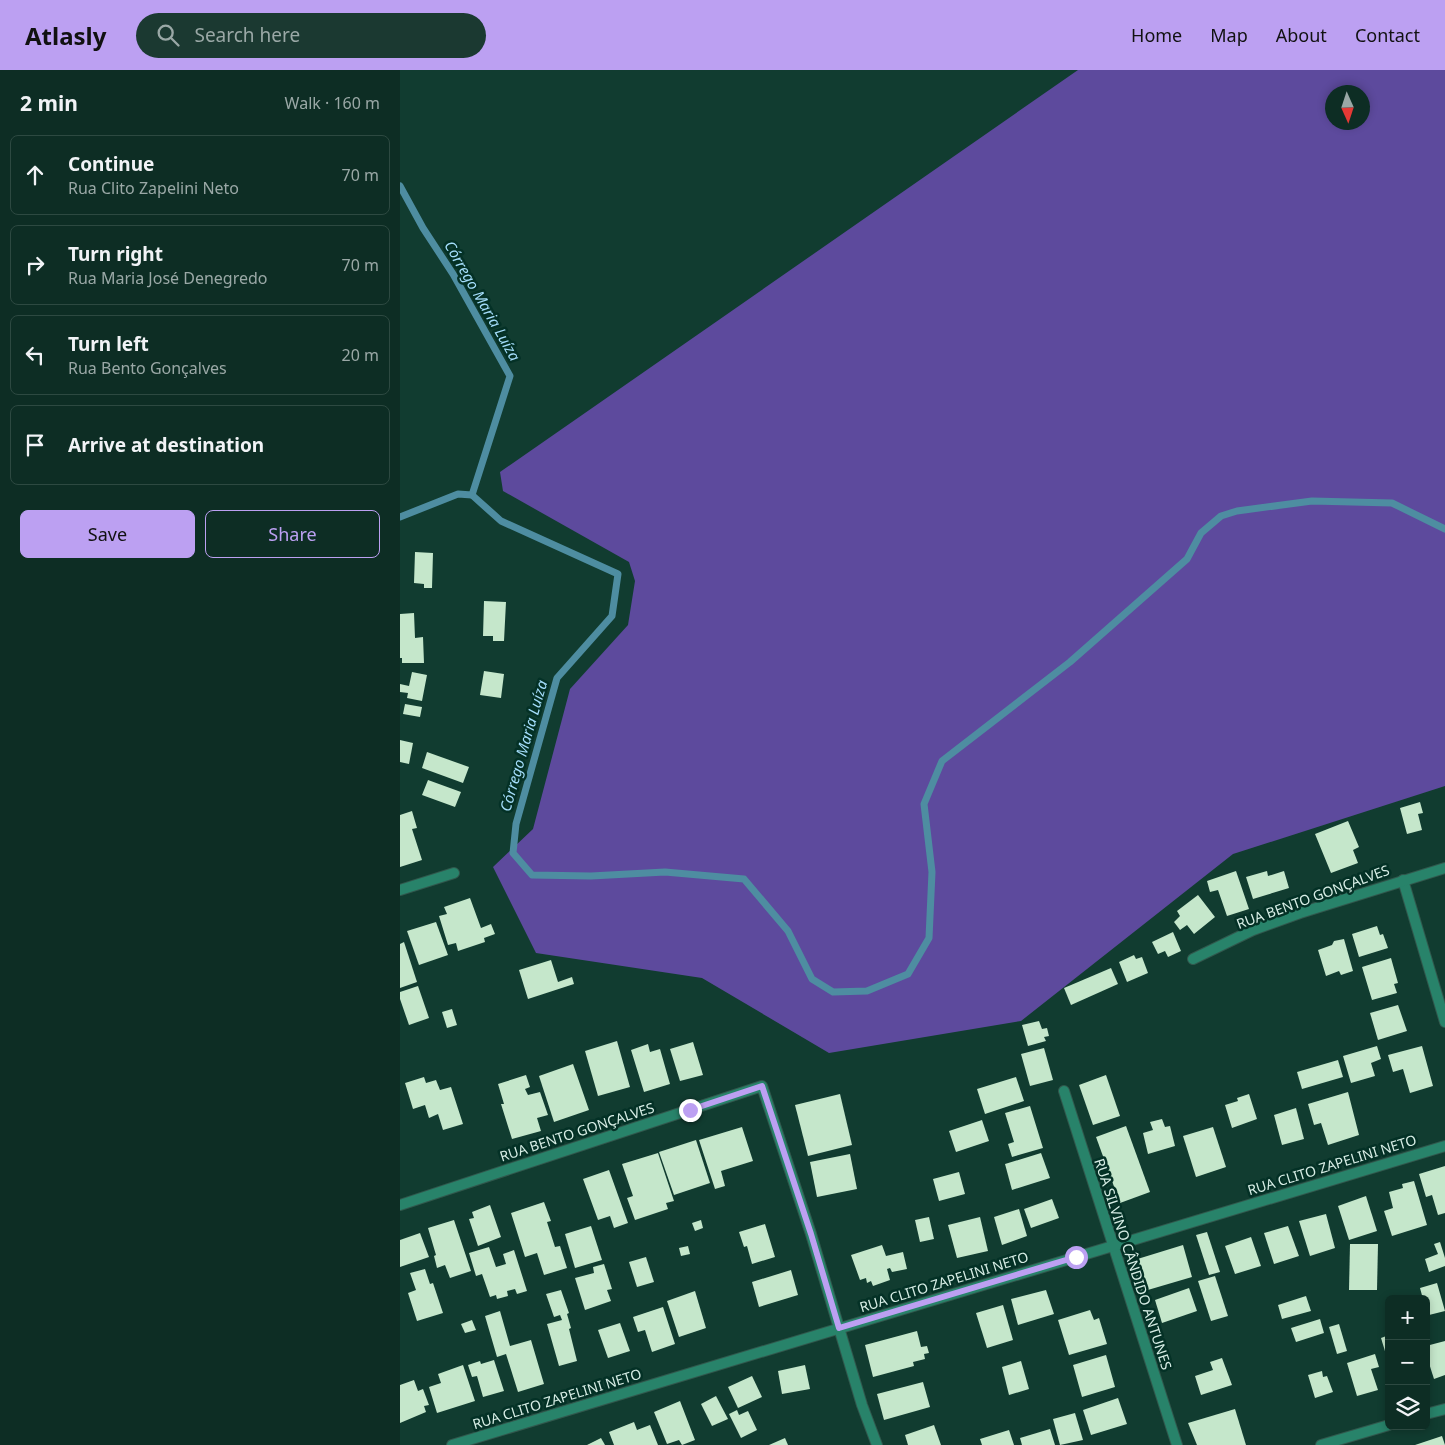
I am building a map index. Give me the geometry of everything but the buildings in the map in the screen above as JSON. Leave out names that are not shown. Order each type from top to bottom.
[{"type":"street","name":"RUA BENTO GONÇALVES","points":[[1193,959],[1260,928],[1403,880],[1445,868]]},
{"type":"street","points":[[400,890],[454,873]]},
{"type":"street","points":[[1403,880],[1445,1022]]},
{"type":"street","name":"RUA BENTO GONÇALVES","points":[[400,1204],[762,1086],[809,1226],[839,1328]]},
{"type":"street","name":"RUA SILVINO CÂNDIDO ANTUNES","points":[[1064,1090],[1177,1445]]},
{"type":"street","name":"RUA CLITO ZAPELINI NETO","points":[[452,1445],[1445,1146]]},
{"type":"street","points":[[839,1328],[862,1405],[877,1445]]},
{"type":"street","points":[[1430,1413],[1445,1409]]},
{"type":"street","points":[[1321,1445],[1385,1426]]},
{"type":"shaded area","points":[[1078,70],[1445,70],[1445,786],[1233,854],[1021,1021],[829,1053],[702,978],[536,953],[493,867],[533,829],[570,689],[628,625],[635,581],[629,562],[503,491],[500,472]]},
{"type":"waterway","name":"Córrego Maria Luíza","points":[[400,186],[423,228],[453,274],[510,376],[472,495],[501,521],[618,574],[612,616],[557,678],[516,824],[513,853],[532,875],[591,876],[665,872],[744,879],[788,931],[812,979],[833,992],[867,991],[908,974],[929,938],[932,872],[924,804],[942,761],[1070,662],[1187,559],[1201,533],[1221,516],[1237,511],[1312,501],[1392,503],[1445,529]]},
{"type":"waterway","points":[[400,517],[458,494],[472,495]]},
{"type":"route","points":[[690,1110],[762,1086],[796,1186],[839,1328],[1076,1257]]}]
